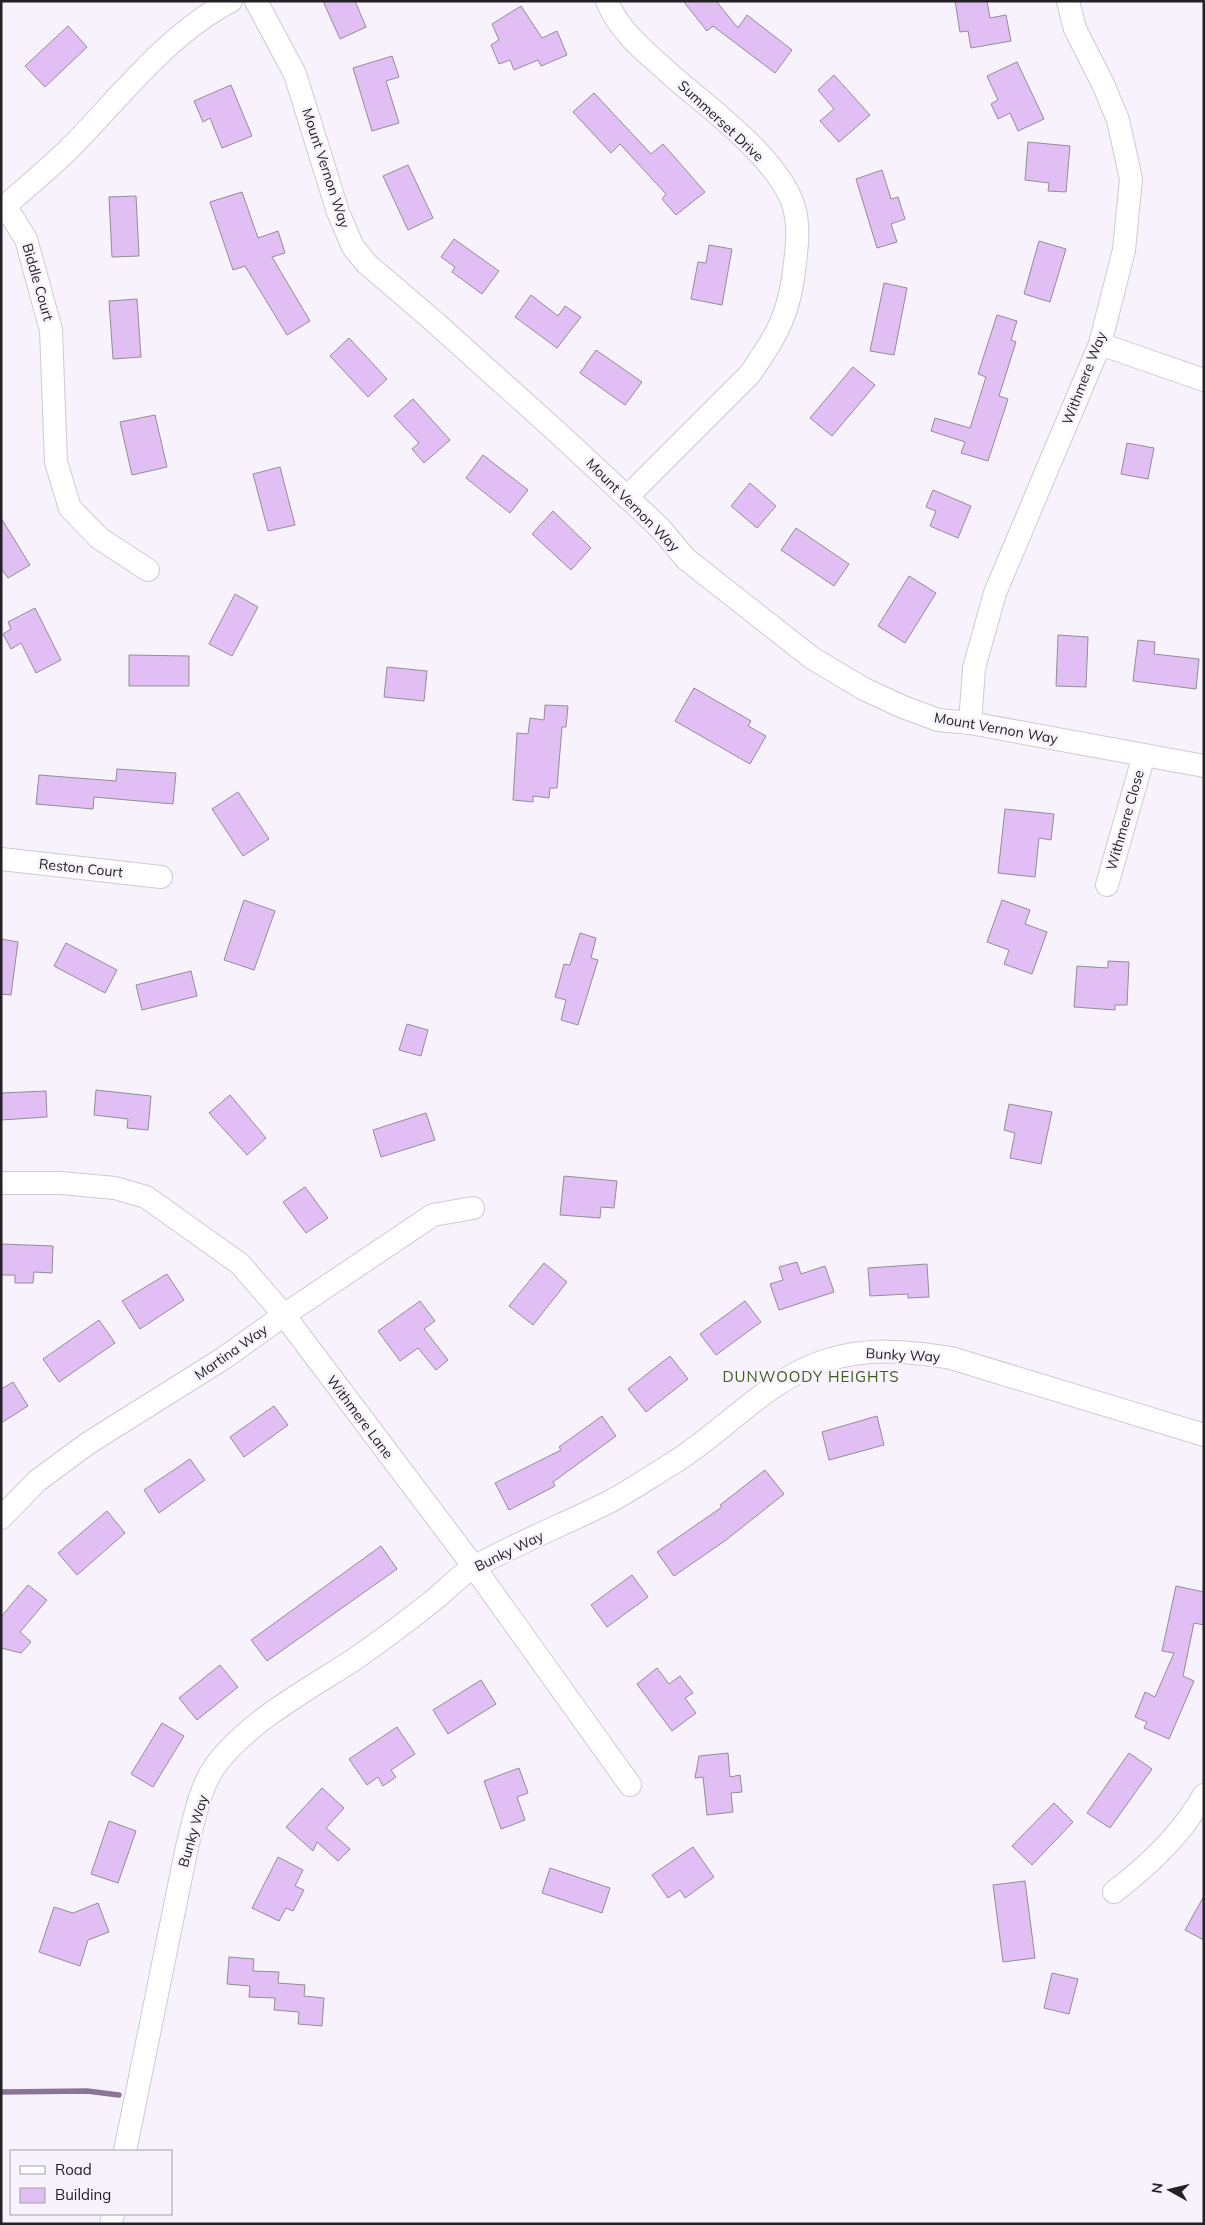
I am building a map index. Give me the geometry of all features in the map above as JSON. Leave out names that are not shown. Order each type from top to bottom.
[{"type":"street","name":"Biddle Court","points":[[148,570],[99,538],[70,508],[56,462],[51,330],[26,239],[5,206],[68,150],[160,54],[215,10],[231,1]]},
{"type":"street","name":"Mount Vernon Way","points":[[256,1],[295,74],[338,212],[354,247],[367,264],[556,431],[659,527],[686,559],[812,658],[864,690],[903,707],[938,720],[970,724],[1204,766]]},
{"type":"street","name":"Summerset Drive","points":[[607,1],[629,37],[757,151],[780,179],[795,209],[798,237],[792,294],[782,322],[766,350],[750,374],[626,497]]},
{"type":"street","name":"Withmere Way","points":[[970,724],[974,668],[995,593],[1100,344],[1124,250],[1131,179],[1118,120],[1103,84],[1075,29],[1068,1]]},
{"type":"street","points":[[1100,344],[1204,380]]},
{"type":"street","name":"Withmere Close","points":[[1107,885],[1144,755]]},
{"type":"street","name":"Reston Court","points":[[1,859],[161,877]]},
{"type":"street","name":"Withmere Lane","points":[[1,1183],[61,1183],[115,1188],[146,1197],[240,1264],[284,1315],[474,1567],[630,1785]]},
{"type":"street","name":"Martina Way","points":[[1,1518],[37,1481],[87,1444],[224,1358],[284,1315],[433,1215],[473,1208]]},
{"type":"street","name":"Bunky Way","points":[[125,2150],[186,1847],[199,1800],[215,1767],[240,1739],[281,1707],[358,1656],[474,1567],[611,1501],[691,1452],[740,1412],[780,1383],[821,1362],[852,1353],[880,1351],[920,1353],[952,1358],[1204,1435]]},
{"type":"street","points":[[1114,1892],[1147,1866],[1173,1841],[1204,1795]]},
{"type":"building","points":[[323,1],[355,1],[366,27],[340,39]]},
{"type":"building","points":[[683,1],[716,1],[738,28],[747,15],[792,50],[775,73],[713,26],[707,31]]},
{"type":"building","points":[[955,1],[987,1],[990,18],[1006,15],[1011,41],[971,48],[968,31],[960,32]]},
{"type":"building","points":[[521,6],[542,38],[557,31],[567,55],[541,66],[538,60],[514,70],[510,60],[499,64],[491,45],[499,40],[492,24]]},
{"type":"building","points":[[68,26],[87,47],[45,87],[25,66]]},
{"type":"building","points":[[392,56],[399,77],[386,81],[399,123],[372,131],[353,68]]},
{"type":"building","points":[[1017,62],[1044,119],[1018,131],[1010,113],[998,119],[991,104],[998,100],[987,76]]},
{"type":"building","points":[[834,75],[870,115],[839,142],[820,121],[834,109],[818,90]]},
{"type":"building","points":[[231,85],[252,136],[222,148],[210,118],[203,122],[194,101]]},
{"type":"building","points":[[594,93],[651,154],[663,144],[705,192],[676,215],[662,199],[666,194],[620,144],[611,153],[573,112]]},
{"type":"building","points":[[1028,142],[1070,146],[1066,192],[1048,191],[1049,183],[1025,180]]},
{"type":"building","points":[[408,165],[433,218],[408,230],[383,176]]},
{"type":"building","points":[[882,170],[891,199],[898,197],[905,219],[891,224],[897,242],[877,248],[856,179]]},
{"type":"building","points":[[242,192],[258,238],[278,231],[285,253],[272,257],[310,321],[287,335],[245,266],[233,270],[210,202]]},
{"type":"building","points":[[136,196],[139,256],[112,257],[109,197]]},
{"type":"building","points":[[454,239],[499,271],[482,294],[452,272],[455,267],[441,257]]},
{"type":"building","points":[[1039,241],[1066,249],[1050,302],[1024,294]]},
{"type":"building","points":[[709,245],[732,249],[722,305],[691,299],[698,262],[706,263]]},
{"type":"building","points":[[884,283],[907,288],[894,355],[870,351]]},
{"type":"building","points":[[531,295],[558,316],[565,306],[581,317],[557,348],[515,317]]},
{"type":"building","points":[[137,299],[141,357],[113,359],[109,301]]},
{"type":"building","points":[[997,315],[1017,321],[1011,340],[1016,342],[999,396],[1008,399],[988,461],[961,453],[965,442],[931,431],[935,418],[970,428],[986,377],[978,374]]},
{"type":"building","points":[[349,338],[387,379],[368,397],[330,356]]},
{"type":"building","points":[[596,350],[642,382],[625,405],[580,373]]},
{"type":"building","points":[[853,367],[875,385],[832,436],[810,418]]},
{"type":"building","points":[[413,399],[450,440],[424,463],[412,449],[419,443],[394,416]]},
{"type":"building","points":[[155,415],[167,467],[132,475],[120,422]]},
{"type":"building","points":[[1127,443],[1154,448],[1148,479],[1121,474]]},
{"type":"building","points":[[483,455],[528,490],[510,513],[466,478]]},
{"type":"building","points":[[280,467],[295,525],[268,531],[253,474]]},
{"type":"building","points":[[750,483],[776,506],[757,528],[731,506]]},
{"type":"building","points":[[933,490],[971,506],[958,538],[930,526],[936,511],[926,507]]},
{"type":"building","points":[[553,511],[591,548],[571,570],[532,534]]},
{"type":"building","points":[[1,518],[30,565],[8,578],[1,568]]},
{"type":"building","points":[[796,528],[849,564],[834,586],[781,550]]},
{"type":"building","points":[[909,576],[936,593],[905,643],[878,626]]},
{"type":"building","points":[[235,594],[258,607],[232,656],[209,644]]},
{"type":"building","points":[[35,608],[61,660],[36,673],[21,643],[11,649],[3,634],[11,629],[8,622]]},
{"type":"building","points":[[1058,635],[1088,637],[1086,687],[1056,686]]},
{"type":"building","points":[[1138,640],[1155,642],[1154,654],[1199,659],[1196,689],[1133,681]]},
{"type":"building","points":[[129,655],[189,656],[189,686],[129,686]]},
{"type":"building","points":[[387,667],[427,671],[424,701],[384,697]]},
{"type":"building","points":[[694,688],[751,721],[748,726],[766,736],[750,764],[675,721]]},
{"type":"building","points":[[545,705],[568,706],[566,727],[562,727],[557,788],[550,788],[549,798],[533,796],[533,802],[513,800],[517,733],[528,734],[530,718],[544,720]]},
{"type":"building","points":[[117,769],[176,773],[173,804],[94,797],[93,809],[36,804],[39,775],[116,781]]},
{"type":"building","points":[[238,792],[269,839],[243,856],[212,809]]},
{"type":"building","points":[[1005,809],[1054,814],[1051,840],[1039,838],[1035,877],[998,873]]},
{"type":"building","points":[[244,900],[275,911],[254,970],[224,960]]},
{"type":"building","points":[[1002,900],[1030,910],[1025,924],[1047,932],[1032,974],[1004,964],[1009,950],[987,942]]},
{"type":"building","points":[[580,933],[596,938],[591,958],[598,960],[578,1025],[561,1020],[566,1000],[555,997],[564,964],[570,965]]},
{"type":"building","points":[[1,939],[18,942],[11,995],[1,994]]},
{"type":"building","points":[[66,943],[117,970],[105,993],[54,966]]},
{"type":"building","points":[[1108,961],[1129,962],[1127,1005],[1115,1005],[1115,1010],[1074,1007],[1077,966],[1108,968]]},
{"type":"building","points":[[191,971],[197,996],[142,1010],[136,985]]},
{"type":"building","points":[[407,1024],[428,1030],[421,1056],[399,1050]]},
{"type":"building","points":[[96,1090],[151,1096],[148,1130],[127,1128],[128,1119],[94,1115]]},
{"type":"building","points":[[46,1091],[47,1117],[1,1120],[1,1093]]},
{"type":"building","points":[[230,1095],[266,1138],[247,1155],[209,1113]]},
{"type":"building","points":[[1009,1104],[1052,1112],[1041,1164],[1010,1158],[1015,1133],[1004,1130]]},
{"type":"building","points":[[426,1113],[435,1140],[381,1157],[373,1130]]},
{"type":"building","points":[[564,1176],[617,1181],[614,1208],[601,1207],[600,1218],[560,1215]]},
{"type":"building","points":[[305,1187],[328,1218],[306,1233],[283,1202]]},
{"type":"building","points":[[1,1244],[53,1246],[52,1273],[34,1272],[33,1283],[15,1283],[15,1275],[1,1275]]},
{"type":"building","points":[[797,1262],[801,1274],[825,1266],[834,1292],[779,1310],[770,1284],[783,1280],[779,1267]]},
{"type":"building","points":[[544,1263],[567,1282],[533,1325],[509,1306]]},
{"type":"building","points":[[927,1264],[929,1297],[908,1298],[908,1294],[870,1296],[868,1268]]},
{"type":"building","points":[[167,1274],[184,1300],[140,1329],[122,1301]]},
{"type":"building","points":[[420,1301],[435,1321],[424,1329],[448,1360],[436,1370],[418,1348],[400,1361],[378,1331]]},
{"type":"building","points":[[745,1301],[761,1322],[716,1355],[700,1334]]},
{"type":"building","points":[[99,1320],[115,1343],[59,1382],[43,1359]]},
{"type":"building","points":[[670,1356],[688,1379],[646,1412],[628,1389]]},
{"type":"building","points":[[13,1382],[28,1406],[1,1423],[1,1389]]},
{"type":"building","points":[[274,1406],[288,1425],[244,1457],[230,1437]]},
{"type":"building","points":[[602,1416],[616,1436],[553,1482],[555,1486],[509,1510],[495,1483],[561,1450],[559,1447]]},
{"type":"building","points":[[877,1416],[884,1445],[829,1460],[822,1432]]},
{"type":"building","points":[[190,1459],[205,1480],[159,1513],[144,1490]]},
{"type":"building","points":[[765,1470],[784,1494],[726,1540],[674,1576],[657,1552],[722,1507],[720,1505]]},
{"type":"building","points":[[107,1511],[125,1533],[77,1575],[58,1553]]},
{"type":"building","points":[[381,1546],[397,1569],[267,1661],[251,1640]]},
{"type":"building","points":[[632,1575],[648,1597],[607,1627],[591,1605]]},
{"type":"building","points":[[28,1585],[47,1600],[20,1632],[31,1642],[21,1653],[1,1648],[1,1617]]},
{"type":"building","points":[[1176,1586],[1204,1592],[1204,1625],[1194,1623],[1183,1676],[1194,1681],[1169,1739],[1144,1728],[1147,1722],[1135,1717],[1145,1692],[1155,1697],[1174,1653],[1162,1651]]},
{"type":"building","points":[[220,1665],[238,1687],[197,1720],[179,1698]]},
{"type":"building","points":[[657,1668],[669,1684],[680,1676],[693,1693],[685,1698],[696,1713],[672,1731],[637,1684]]},
{"type":"building","points":[[481,1680],[496,1704],[448,1734],[433,1710]]},
{"type":"building","points":[[162,1723],[184,1736],[153,1787],[131,1774]]},
{"type":"building","points":[[397,1727],[415,1754],[391,1770],[396,1777],[383,1786],[378,1777],[367,1785],[349,1759]]},
{"type":"building","points":[[728,1753],[730,1777],[740,1775],[742,1792],[731,1793],[733,1812],[707,1815],[703,1777],[695,1778],[699,1756]]},
{"type":"building","points":[[1129,1753],[1152,1769],[1110,1828],[1087,1813]]},
{"type":"building","points":[[519,1768],[528,1793],[517,1797],[525,1820],[501,1829],[484,1781]]},
{"type":"building","points":[[322,1788],[344,1808],[326,1828],[350,1849],[338,1861],[317,1842],[313,1851],[286,1827]]},
{"type":"building","points":[[1054,1803],[1073,1822],[1032,1865],[1012,1846]]},
{"type":"building","points":[[109,1821],[136,1831],[118,1883],[91,1874]]},
{"type":"building","points":[[693,1847],[714,1877],[685,1898],[680,1890],[668,1898],[652,1875]]},
{"type":"building","points":[[278,1857],[303,1870],[295,1886],[304,1890],[293,1911],[286,1908],[279,1921],[252,1908]]},
{"type":"building","points":[[550,1868],[610,1888],[602,1913],[542,1893]]},
{"type":"building","points":[[1025,1881],[1035,1958],[1003,1962],[993,1885]]},
{"type":"building","points":[[1204,1896],[1204,1940],[1185,1930]]},
{"type":"building","points":[[98,1903],[109,1932],[88,1940],[80,1966],[39,1952],[54,1907],[73,1913]]},
{"type":"building","points":[[229,1957],[254,1959],[253,1971],[279,1972],[278,1983],[305,1985],[304,1996],[324,1998],[322,2026],[298,2024],[299,2012],[274,2010],[275,1998],[249,1997],[250,1986],[227,1984]]},
{"type":"building","points":[[1052,1973],[1078,1979],[1069,2014],[1044,2008]]},
{"type":"waterway","points":[[1,2092],[87,2091],[119,2095]]},
{"type":"district","name":"DUNWOODY HEIGHTS","points":[[811,1376]]}]
